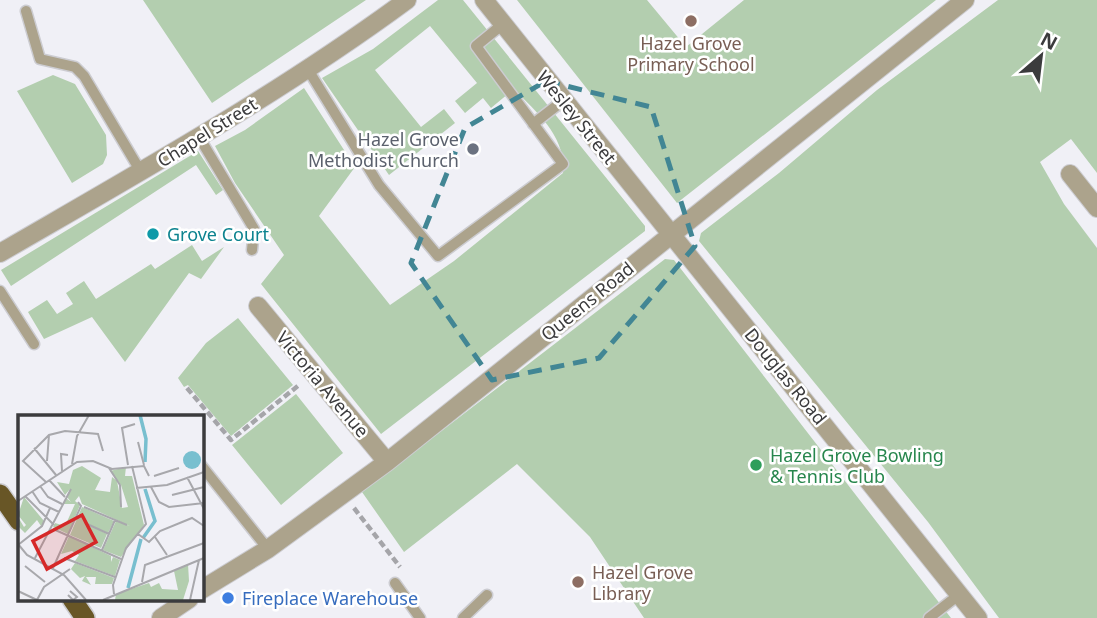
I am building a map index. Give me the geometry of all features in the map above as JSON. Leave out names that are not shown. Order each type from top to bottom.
[{"type":"highway","points":[[0,494],[18,520]]},
{"type":"highway","points":[[73,600],[85,618]]},
{"type":"street","name":"Chapel Street","points":[[0,253],[200,137],[407,0]]},
{"type":"street","name":"Wesley Street","points":[[484,0],[671,233]]},
{"type":"street","name":"Queens Road","points":[[203,589],[268,549],[387,462],[965,0]]},
{"type":"street","points":[[1070,174],[1097,208]]},
{"type":"street","name":"Douglas Road","points":[[671,233],[978,618]]},
{"type":"street","name":"Victoria Avenue","points":[[258,306],[387,462]]},
{"type":"street","points":[[161,618],[188,600]]},
{"type":"lane","points":[[26,11],[40,59],[75,68],[84,76],[141,172]]},
{"type":"lane","points":[[307,68],[379,185],[438,256],[563,164],[476,46],[503,24]]},
{"type":"lane","points":[[533,124],[564,100]]},
{"type":"lane","points":[[200,137],[254,229],[252,250]]},
{"type":"lane","points":[[0,291],[34,344]]},
{"type":"lane","points":[[203,468],[268,549]]},
{"type":"lane","points":[[395,583],[420,618]]},
{"type":"lane","points":[[929,618],[960,594]]},
{"type":"lane","points":[[463,618],[488,595]]},
{"type":"path","points":[[187,387],[231,440],[314,373]]},
{"type":"path","points":[[342,494],[408,577]]},
{"type":"highlighted area","points":[[546,81],[651,107],[695,246],[599,358],[492,380],[411,263],[465,128]]},
{"type":"green space","points":[[143,0],[366,0],[212,103]]},
{"type":"green space","points":[[438,0],[463,0],[645,226],[645,231],[381,434],[261,284],[284,255],[235,183],[215,146],[245,130],[304,88],[355,167],[319,216],[390,305],[454,261],[563,173],[563,160],[555,137],[541,117],[514,89],[491,108],[483,98],[465,113],[455,101],[477,83],[430,26],[375,70],[421,127],[444,109],[455,123],[389,175],[322,78],[373,49]]},
{"type":"green space","points":[[517,0],[647,0],[686,47],[744,0],[936,0],[677,203]]},
{"type":"green space","points":[[998,0],[1097,0],[1097,173],[1071,139],[1040,162],[1064,204],[1097,248],[1097,618],[999,618],[928,522],[699,241],[701,233],[779,173],[877,90]]},
{"type":"green space","points":[[53,75],[75,84],[106,135],[107,155],[103,164],[72,183],[17,91]]},
{"type":"green space","points":[[198,151],[223,190],[216,195],[196,165],[11,286],[1,270]]},
{"type":"green space","points":[[192,245],[202,261],[224,247],[201,279],[189,273],[125,362],[92,317],[44,339],[28,312],[47,300],[57,314],[73,304],[66,293],[84,281],[96,299],[151,264],[155,269]]},
{"type":"green space","points":[[665,259],[674,260],[951,618],[644,618],[590,537],[517,464],[404,552],[362,492]]},
{"type":"green space","points":[[238,318],[293,385],[231,436],[188,385],[184,387],[178,378],[206,343]]},
{"type":"green space","points":[[296,394],[343,453],[281,505],[232,445]]},
{"type":"place","name":"Hazel Grove Primary School","points":[[691,21]]},
{"type":"place","name":"Hazel Grove Methodist Church","points":[[473,149]]},
{"type":"place","name":"Grove Court","points":[[153,234]]},
{"type":"place","name":"Hazel Grove Bowling & Tennis Club","points":[[756,465]]},
{"type":"place","name":"Hazel Grove Library","points":[[578,582]]},
{"type":"place","name":"Fireplace Warehouse","points":[[228,598]]}]
